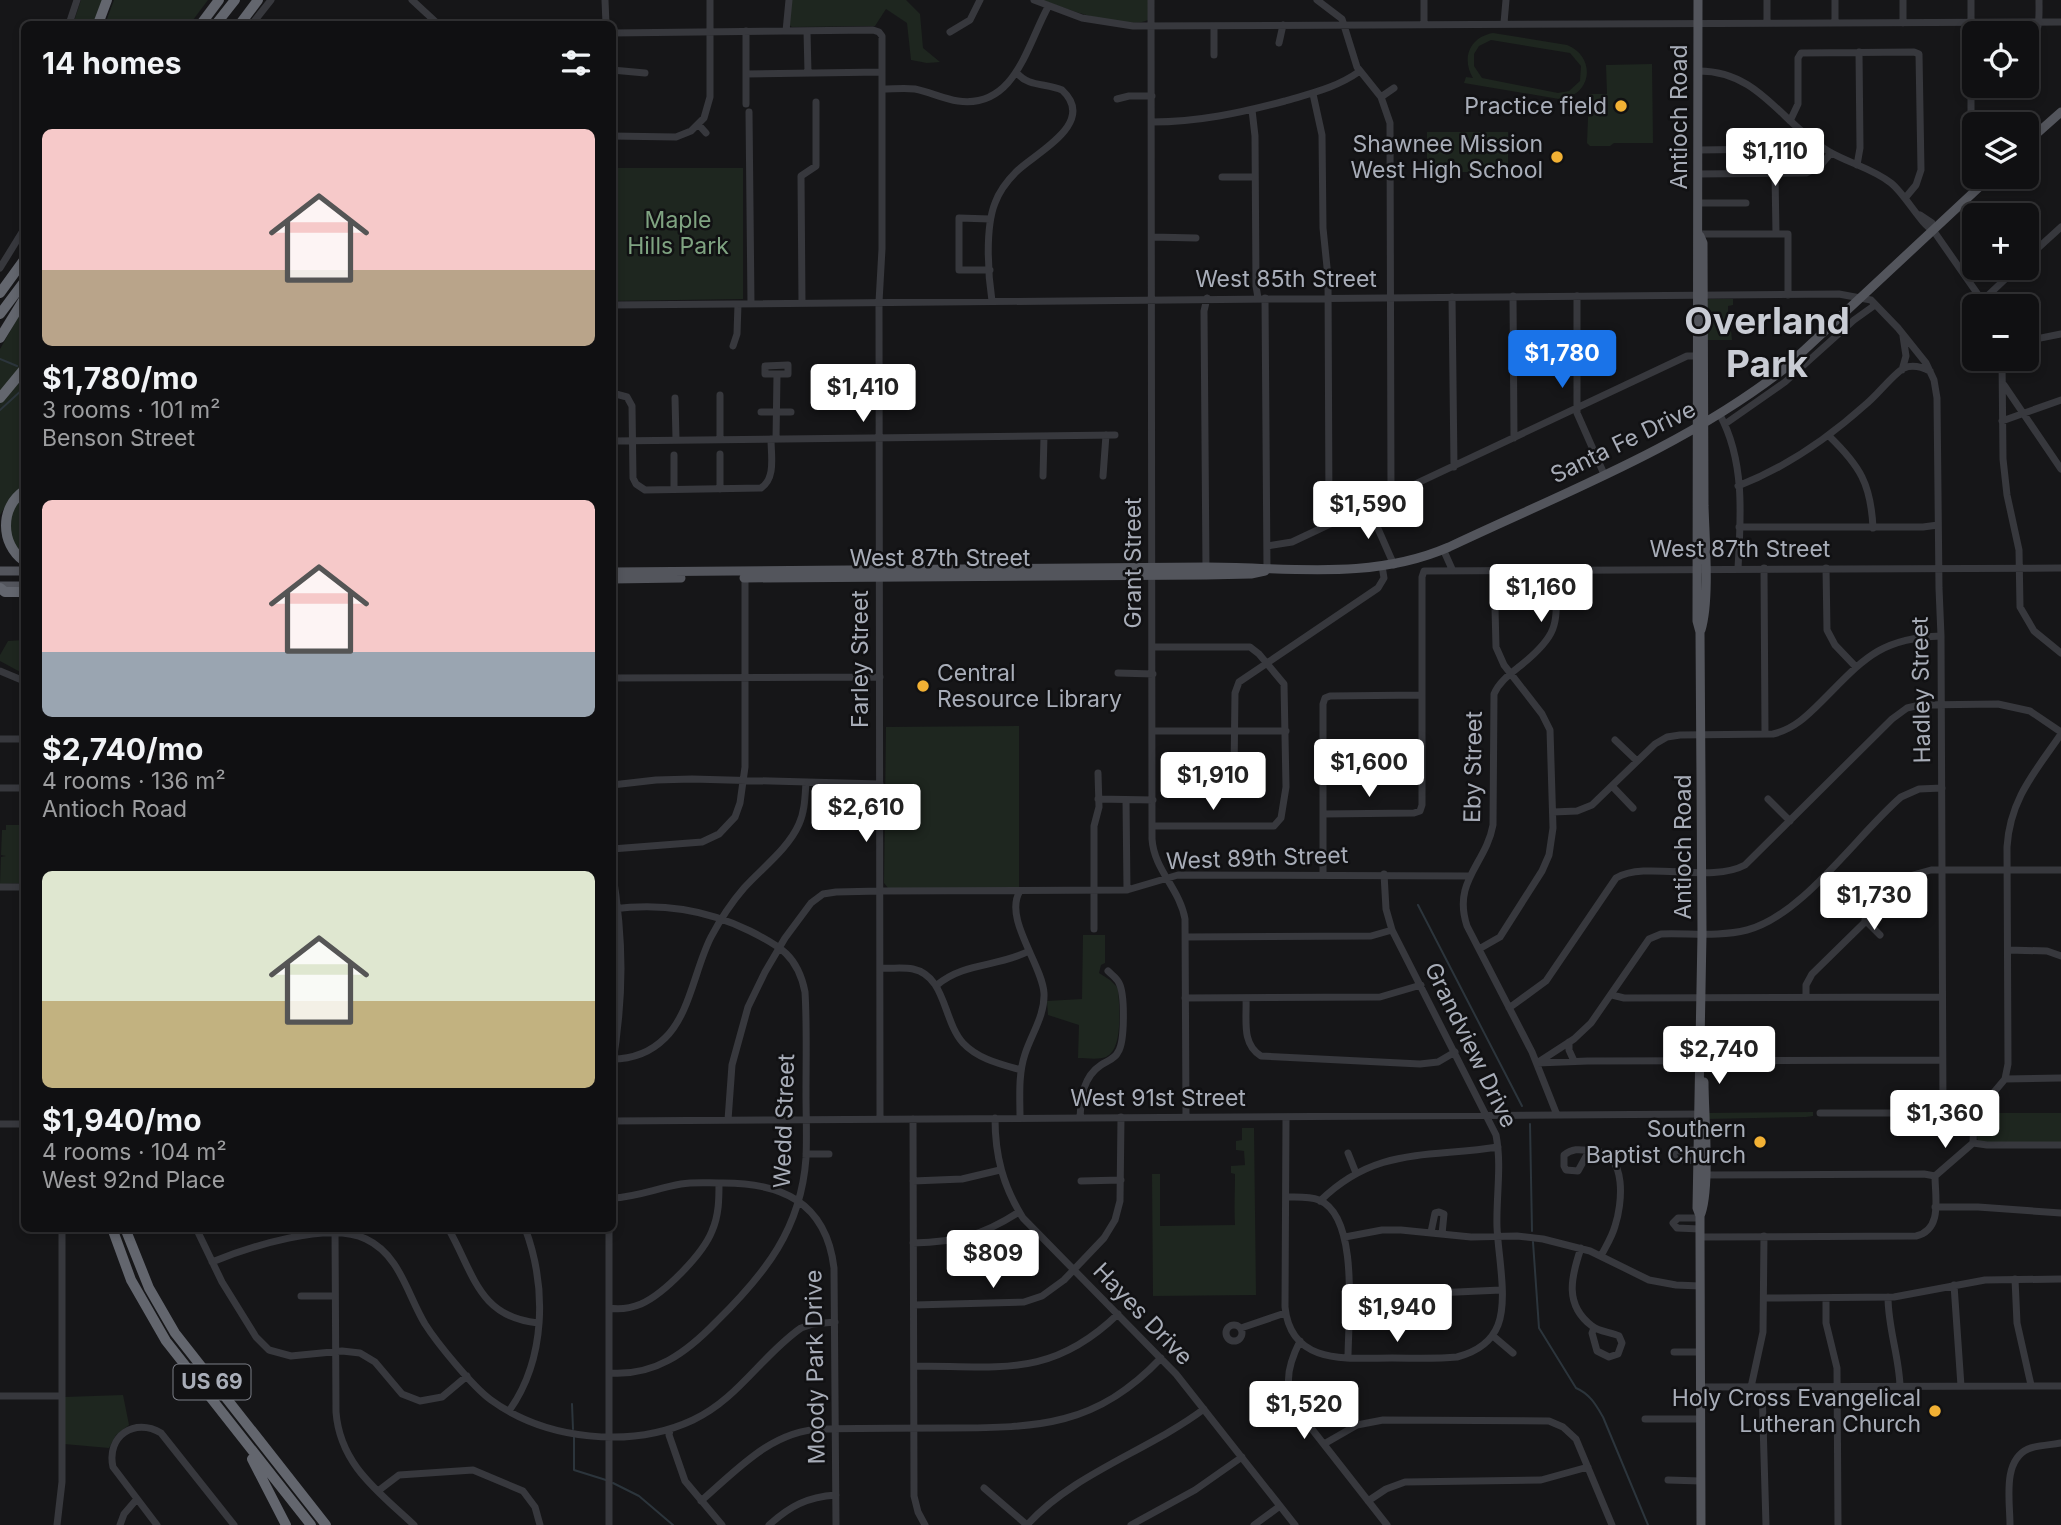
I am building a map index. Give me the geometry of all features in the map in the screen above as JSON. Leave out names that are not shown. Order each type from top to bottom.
[{"type":"highway","points":[[99,21],[107,0]]},
{"type":"highway","points":[[203,21],[219,0]]},
{"type":"highway","points":[[218,21],[235,0]]},
{"type":"highway","points":[[242,21],[258,0]]},
{"type":"highway","points":[[0,283],[21,262]]},
{"type":"highway","points":[[0,293],[21,263]]},
{"type":"highway","points":[[0,314],[21,286]]},
{"type":"highway","points":[[0,338],[21,304]]},
{"type":"highway","points":[[0,398],[21,373]]},
{"type":"highway","points":[[21,494],[9,504],[2,526],[9,548],[21,558]]},
{"type":"highway","points":[[0,587],[5,592],[21,592]]},
{"type":"highway","name":"US 69","points":[[113,1232],[131,1280],[180,1362],[311,1525]]},
{"type":"highway","name":"US 69","points":[[127,1232],[149,1288],[175,1334],[326,1524]]},
{"type":"highway","points":[[242,1440],[286,1525]]},
{"type":"main road","name":"Antioch Road","points":[[1698,0],[1697,244],[1704,620],[1700,632],[1703,1207],[1700,1217],[1699,1352],[1701,1525]]},
{"type":"main road","points":[[2039,132],[2061,112]]},
{"type":"main road","name":"Santa Fe Drive","points":[[1443,549],[1700,427],[1723,419],[1784,369],[1975,191]]},
{"type":"main road","name":"West 87th Street","points":[[616,579],[880,573],[1206,571],[1251,574],[1267,570],[1351,569],[1394,565],[1443,549]]},
{"type":"main road","points":[[0,571],[21,571]]},
{"type":"main road","name":"West 87th Street","points":[[616,572],[745,575]]},
{"type":"main road","points":[[0,587],[21,586]]},
{"type":"main road","name":"Antioch Road","points":[[1701,1114],[1697,1150],[1701,1175]]},
{"type":"street","points":[[70,21],[77,0]]},
{"type":"street","points":[[254,21],[271,0]]},
{"type":"street","points":[[412,0],[435,21]]},
{"type":"street","points":[[606,0],[606,21]]},
{"type":"street","points":[[616,136],[676,137],[691,131],[707,112],[710,97],[710,0]]},
{"type":"street","points":[[786,31],[789,0]]},
{"type":"street","points":[[950,32],[970,20],[981,0]]},
{"type":"street","points":[[1034,0],[1048,7],[1096,21],[1151,26],[1962,22]]},
{"type":"street","name":"Grant Street","points":[[1151,0],[1153,826],[1154,855],[1184,911],[1186,1117]]},
{"type":"street","points":[[1317,0],[1338,15],[1345,25],[1349,47],[1360,71],[1381,97],[1387,111],[1390,131],[1391,495]]},
{"type":"street","points":[[1424,0],[1424,24]]},
{"type":"street","points":[[1504,23],[1506,0]]},
{"type":"street","points":[[1767,0],[1767,22]]},
{"type":"street","points":[[1835,0],[1835,22]]},
{"type":"street","points":[[1903,0],[1903,23]]},
{"type":"street","points":[[1971,0],[1971,21]]},
{"type":"street","points":[[2039,0],[2039,21]]},
{"type":"street","points":[[882,89],[915,89],[946,99],[970,102],[997,93],[1017,73],[1048,7]]},
{"type":"street","points":[[2039,22],[2061,22]]},
{"type":"street","points":[[1279,43],[1283,25]]},
{"type":"street","points":[[1214,26],[1214,55]]},
{"type":"street","points":[[746,31],[751,304]]},
{"type":"street","points":[[616,33],[807,31],[808,73]]},
{"type":"street","name":"Farley Street","points":[[807,31],[879,32],[882,36],[883,249],[879,302],[880,1119]]},
{"type":"street","points":[[1857,165],[1860,148],[1859,52]]},
{"type":"street","points":[[1790,121],[1798,104],[1798,58],[1801,53],[1919,54],[1920,170],[1916,185],[1906,197]]},
{"type":"street","points":[[616,70],[645,73]]},
{"type":"street","points":[[1152,122],[1205,120],[1252,110],[1338,85],[1360,71]]},
{"type":"street","points":[[1699,71],[1721,72],[1739,78],[1765,97],[1806,136],[1831,153],[1882,176],[1906,197],[1919,215],[1931,222],[1933,230],[1978,294]]},
{"type":"street","points":[[746,74],[882,72]]},
{"type":"street","points":[[992,301],[990,219],[994,204],[1007,183],[1025,164],[1060,137],[1072,116],[1071,103],[1062,90],[1032,83],[1017,73]]},
{"type":"street","points":[[1381,97],[1394,88]]},
{"type":"street","points":[[1313,94],[1322,135],[1323,228],[1328,298],[1331,522]]},
{"type":"street","points":[[1117,99],[1152,96]]},
{"type":"street","points":[[1971,98],[1971,178],[1975,191]]},
{"type":"street","points":[[802,303],[801,176],[816,166],[816,102]]},
{"type":"street","points":[[1252,110],[1261,298],[1267,570]]},
{"type":"street","points":[[698,124],[706,133]]},
{"type":"street","points":[[1698,150],[1788,149],[1799,144],[1806,136]]},
{"type":"street","points":[[1698,174],[1798,174],[1813,170],[1831,153]]},
{"type":"street","points":[[1774,174],[1776,234]]},
{"type":"street","points":[[1222,177],[1255,177]]},
{"type":"street","points":[[1698,203],[1746,203]]},
{"type":"street","points":[[990,219],[959,218],[960,270],[990,270]]},
{"type":"street","points":[[2039,247],[2061,227]]},
{"type":"street","points":[[0,268],[21,234]]},
{"type":"street","points":[[1699,234],[1788,234],[1788,295]]},
{"type":"street","points":[[1152,237],[1196,238]]},
{"type":"street","points":[[1992,294],[2006,280]]},
{"type":"street","name":"West 85th Street","points":[[616,305],[1452,296],[1848,294],[1861,297]]},
{"type":"street","points":[[1452,296],[1454,467]]},
{"type":"street","points":[[1513,296],[1514,438]]},
{"type":"street","points":[[1577,296],[1578,421],[1604,474]]},
{"type":"street","points":[[1834,296],[1843,299],[1851,307]]},
{"type":"street","name":"Hadley Street","points":[[1861,297],[1871,300],[1920,353],[1930,372],[1937,398],[1941,636],[1942,1113]]},
{"type":"street","points":[[1206,571],[1207,298]]},
{"type":"street","points":[[733,346],[737,334],[738,304]]},
{"type":"street","points":[[1738,568],[1735,449],[1723,419],[1785,382],[1854,320],[1875,305]]},
{"type":"street","points":[[2039,338],[2061,334]]},
{"type":"street","points":[[1738,486],[1787,464],[1829,436],[1875,397],[1902,370],[1906,356],[1903,335]]},
{"type":"street","points":[[1267,546],[1292,542],[1687,356],[1700,356]]},
{"type":"street","points":[[1902,370],[1920,367],[1930,372]]},
{"type":"street","points":[[2003,371],[2005,483],[2019,550],[2019,598],[2025,619],[2034,631],[2061,653]]},
{"type":"street","points":[[616,393],[623,394],[630,401],[633,478],[636,484],[645,490],[756,489],[765,486],[771,475],[777,375]]},
{"type":"street","points":[[2004,385],[2060,466]]},
{"type":"street","points":[[720,395],[720,439]]},
{"type":"street","points":[[675,398],[676,439]]},
{"type":"street","points":[[2002,422],[2061,400]]},
{"type":"street","points":[[761,412],[791,412]]},
{"type":"street","points":[[1103,476],[1106,435]]},
{"type":"street","points":[[616,441],[1115,435]]},
{"type":"street","points":[[1043,476],[1044,436]]},
{"type":"street","points":[[1829,436],[1853,460],[1864,478],[1873,528]]},
{"type":"street","points":[[674,454],[674,489]]},
{"type":"street","points":[[720,454],[720,489]]},
{"type":"street","points":[[1368,506],[1394,565]]},
{"type":"street","points":[[1738,527],[1873,528],[1938,525]]},
{"type":"street","points":[[1443,549],[1452,569]]},
{"type":"street","points":[[1234,773],[1236,687],[1242,678],[1378,588],[1384,578],[1382,566]]},
{"type":"street","points":[[1764,568],[1765,734]]},
{"type":"street","points":[[1826,568],[1827,630],[1835,645],[1856,667]]},
{"type":"street","name":"West 87th Street","points":[[1422,695],[1424,571],[2061,568]]},
{"type":"street","points":[[1479,949],[1500,937],[1542,871],[1552,841],[1550,730],[1542,714],[1501,661],[1495,642],[1494,569]]},
{"type":"street","name":"Eby Street","points":[[1555,569],[1556,612],[1553,632],[1539,651],[1496,689],[1493,701],[1491,835],[1484,853],[1469,876],[1464,891],[1463,908],[1467,926],[1537,1063],[1557,1115]]},
{"type":"street","points":[[616,849],[694,843],[711,839],[735,817],[743,780],[745,575]]},
{"type":"street","points":[[1553,812],[1585,808],[1596,802],[1663,739],[1680,735],[1765,734],[1785,731],[1800,722],[1856,667],[1876,652],[1890,644],[1913,638],[1941,636]]},
{"type":"street","points":[[1153,647],[1256,649],[1284,684],[1286,731],[1286,787],[1281,818],[1274,826],[1153,826]]},
{"type":"street","points":[[0,671],[21,680]]},
{"type":"street","points":[[1118,673],[1153,674]]},
{"type":"street","points":[[616,678],[880,677]]},
{"type":"street","points":[[1323,814],[1420,811],[1422,695],[1325,698],[1323,704],[1323,755],[1323,814],[1323,874]]},
{"type":"street","points":[[1509,1008],[1532,993],[1550,976],[1616,878],[1633,872],[1729,871],[1745,865],[1895,715],[1912,707],[1941,704],[2010,705],[2030,712],[2061,733],[2025,785],[2016,803],[2008,837],[2008,1064],[2005,1079],[1974,1116],[1973,1143],[1935,1176],[1932,1227],[1916,1236],[1764,1237],[1700,1233],[1677,1228],[1673,1223],[1678,1218],[1700,1217]]},
{"type":"street","points":[[1153,731],[1286,731]]},
{"type":"street","points":[[0,739],[21,739]]},
{"type":"street","points":[[1615,740],[1637,761]]},
{"type":"street","points":[[1323,755],[1422,754]]},
{"type":"street","points":[[1094,929],[1094,826],[1100,807],[1098,773]]},
{"type":"street","points":[[616,785],[673,779],[880,784]]},
{"type":"street","points":[[616,1059],[647,1051],[671,1031],[682,1012],[705,949],[722,918],[743,889],[794,833],[804,806],[806,782]]},
{"type":"street","points":[[1612,786],[1633,808]]},
{"type":"street","points":[[0,788],[21,788]]},
{"type":"street","points":[[1537,1063],[1569,1042],[1591,1023],[1649,939],[1661,934],[1737,932],[1772,920],[1797,902],[1901,797],[1919,789],[1942,788]]},
{"type":"street","points":[[1098,799],[1153,800]]},
{"type":"street","points":[[1768,799],[1790,821]]},
{"type":"street","points":[[1126,800],[1127,891]]},
{"type":"street","points":[[1806,997],[1808,980],[1908,878],[1920,872],[2061,870]]},
{"type":"street","name":"Grandview Drive","points":[[1384,874],[1386,909],[1392,930],[1488,1115],[1499,1147],[1497,1237],[1502,1312],[1493,1336]]},
{"type":"street","name":"West 89th Street","points":[[728,1120],[732,1065],[741,1026],[757,987],[780,946],[811,903],[823,894],[880,891],[1127,891],[1178,875],[1469,876]]},
{"type":"street","points":[[0,887],[21,887]]},
{"type":"street","points":[[1020,891],[1017,897],[1018,916],[1029,951],[1042,979],[1044,1000],[1043,1010],[1024,1055],[1020,1118]]},
{"type":"street","points":[[616,1033],[622,982],[616,909],[672,907],[722,918],[780,946]]},
{"type":"street","points":[[1865,920],[1880,935]]},
{"type":"street","points":[[1185,937],[1371,936],[1392,930]]},
{"type":"street","name":"Wedd Street","points":[[610,1373],[651,1369],[674,1359],[696,1343],[765,1270],[785,1236],[800,1201],[806,1154],[805,992],[795,963],[780,946]]},
{"type":"street","points":[[2008,950],[2047,951],[2061,956]]},
{"type":"street","points":[[937,985],[963,969],[1000,962],[1029,951]]},
{"type":"street","points":[[880,968],[914,969],[924,974],[937,985],[953,1027],[963,1042],[987,1060],[1021,1070]]},
{"type":"street","points":[[1080,1118],[1082,1094],[1088,1077],[1117,1055],[1122,1042],[1122,989],[1108,971]]},
{"type":"street","points":[[1185,998],[1380,997],[1421,985]]},
{"type":"street","points":[[1612,995],[1624,998],[1942,997]]},
{"type":"street","points":[[1246,998],[1248,1042],[1253,1052],[1261,1056],[1420,1064],[1438,1062],[1455,1052]]},
{"type":"street","points":[[1569,1042],[1569,1051],[1574,1061]]},
{"type":"street","points":[[1537,1063],[1942,1060]]},
{"type":"street","points":[[2005,1079],[2061,1078]]},
{"type":"street","points":[[1821,1113],[1966,1113],[1974,1116]]},
{"type":"street","name":"West 91st Street","points":[[616,1121],[1701,1114]]},
{"type":"street","points":[[1286,1116],[1285,1313],[1292,1331],[1300,1340],[1321,1355],[1348,1358],[1457,1357],[1474,1351],[1493,1336],[1513,1353]]},
{"type":"street","name":"Hayes Drive","points":[[995,1118],[1000,1170],[1008,1192],[1030,1227],[1161,1358],[1295,1525]]},
{"type":"street","points":[[914,1305],[1024,1302],[1051,1291],[1074,1271],[1099,1245],[1112,1226],[1119,1207],[1121,1118]]},
{"type":"street","points":[[913,1119],[914,1496],[925,1525]]},
{"type":"street","points":[[0,1124],[21,1124]]},
{"type":"street","points":[[1973,1143],[2061,1144]]},
{"type":"street","points":[[1320,1201],[1343,1180],[1373,1165],[1404,1157],[1463,1153],[1499,1147]]},
{"type":"street","points":[[1697,1150],[1675,1151],[1673,1155],[1676,1159],[1697,1161]]},
{"type":"street","points":[[1589,1151],[1601,1152],[1610,1158],[1620,1181],[1619,1213],[1601,1256]]},
{"type":"street","points":[[1348,1153],[1356,1173]]},
{"type":"street","points":[[806,1154],[829,1154]]},
{"type":"street","points":[[913,1181],[962,1179],[1000,1170]]},
{"type":"street","points":[[1701,1175],[1935,1176]]},
{"type":"street","points":[[1081,1181],[1121,1181]]},
{"type":"street","points":[[609,1308],[617,1310],[632,1307],[651,1299],[703,1248],[716,1221],[719,1183]]},
{"type":"street","name":"Moody Park Drive","points":[[616,1198],[643,1195],[679,1184],[756,1184],[800,1201],[821,1226],[831,1248],[834,1268],[836,1525]]},
{"type":"street","points":[[1286,1197],[1320,1201],[1335,1215],[1345,1237],[1348,1264],[1348,1358]]},
{"type":"street","points":[[1935,1207],[2061,1213]]},
{"type":"street","points":[[913,1243],[970,1237],[997,1226],[1020,1212]]},
{"type":"street","points":[[1431,1232],[1435,1213],[1439,1212],[1444,1214],[1442,1234]]},
{"type":"street","points":[[1345,1237],[1387,1230],[1534,1237],[1581,1248],[1649,1280],[1700,1286]]},
{"type":"street","points":[[57,1525],[62,1482],[62,1232]]},
{"type":"street","points":[[199,1232],[212,1262],[256,1337],[276,1353],[291,1356],[351,1351],[368,1357],[380,1367],[398,1391],[420,1401],[447,1394],[467,1376]]},
{"type":"street","points":[[212,1262],[267,1243],[329,1232]]},
{"type":"street","points":[[335,1232],[336,1412],[339,1436],[354,1466],[377,1492],[414,1525]]},
{"type":"street","points":[[339,1232],[360,1237],[388,1254],[428,1328],[485,1396],[536,1423],[570,1433],[634,1436],[670,1430],[718,1406],[801,1328],[835,1322]]},
{"type":"street","points":[[450,1232],[477,1287],[487,1301],[510,1317],[538,1323]]},
{"type":"street","points":[[509,1411],[531,1365],[538,1323],[538,1274],[526,1232]]},
{"type":"street","points":[[609,1232],[609,1525]]},
{"type":"street","points":[[1751,1387],[1761,1343],[1764,1237]]},
{"type":"street","points":[[1581,1248],[1574,1269],[1571,1292],[1581,1314],[1594,1328],[1619,1336],[1622,1343],[1618,1354],[1609,1357],[1597,1351],[1592,1333],[1594,1328]]},
{"type":"street","points":[[2015,1279],[2020,1340],[2031,1385]]},
{"type":"street","points":[[1764,1298],[1888,1297],[1985,1280],[2061,1279]]},
{"type":"street","points":[[1954,1285],[1961,1386]]},
{"type":"street","points":[[1413,1294],[1501,1290]]},
{"type":"street","points":[[302,1296],[335,1296]]},
{"type":"street","points":[[1888,1297],[1889,1322],[1897,1354],[1900,1386]]},
{"type":"street","points":[[1826,1298],[1826,1323],[1837,1361],[1838,1525]]},
{"type":"street","points":[[1241,1328],[1285,1313]]},
{"type":"street","points":[[914,1366],[1010,1366],[1040,1362],[1083,1344],[1118,1314]]},
{"type":"street","points":[[1300,1340],[1289,1370],[1290,1392],[1296,1408],[1387,1525]]},
{"type":"street","points":[[1674,1352],[1699,1352]]},
{"type":"street","points":[[701,1501],[775,1441],[807,1430],[1019,1428],[1054,1422],[1089,1410],[1118,1394],[1161,1358]]},
{"type":"street","points":[[1700,1387],[2061,1386]]},
{"type":"street","points":[[1762,1388],[1766,1525]]},
{"type":"street","points":[[0,1396],[62,1396]]},
{"type":"street","points":[[984,1488],[1027,1525],[1064,1492],[1162,1438],[1204,1409]]},
{"type":"street","points":[[1645,1419],[1700,1419]]},
{"type":"street","points":[[1324,1444],[1357,1425],[1382,1420],[1542,1420],[1558,1424],[1576,1440],[1612,1525]]},
{"type":"street","points":[[157,1525],[115,1473],[111,1460],[118,1438],[133,1427],[147,1427],[161,1433],[234,1525]]},
{"type":"street","points":[[670,1430],[669,1435],[681,1471],[701,1501],[722,1525]]},
{"type":"street","points":[[2010,1525],[2011,1473],[2016,1460],[2029,1449],[2061,1443]]},
{"type":"street","points":[[1131,1525],[1195,1490],[1242,1457]]},
{"type":"street","points":[[1368,1501],[1386,1489],[1405,1482],[1541,1480],[1588,1467]]},
{"type":"street","points":[[377,1492],[399,1475],[473,1470],[523,1491],[535,1507],[540,1525]]},
{"type":"street","points":[[1668,1480],[1701,1481]]},
{"type":"street","points":[[769,1525],[804,1500],[836,1495]]},
{"type":"street","points":[[120,1525],[124,1514],[136,1500]]},
{"type":"street","points":[[1254,1525],[1280,1506]]},
{"type":"green space","points":[[81,0],[103,0],[95,21],[74,21]]},
{"type":"green space","points":[[114,0],[208,0],[192,21],[106,21]]},
{"type":"green space","points":[[791,0],[906,0],[920,14],[923,48],[940,62],[911,60],[907,23],[886,9],[875,26],[792,27],[789,25]]},
{"type":"green space","points":[[1043,0],[1148,0],[1148,20],[1138,23],[1111,21]]},
{"type":"green space","points":[[1493,33],[1567,45],[1583,58],[1587,76],[1584,84],[1570,97],[1559,99],[1464,83],[1466,77],[1473,78],[1468,63],[1470,50],[1478,39]],"holes":[[[1491,40],[1570,53],[1581,66],[1580,81],[1569,91],[1558,93],[1482,78],[1474,66],[1474,54],[1479,46]]]},
{"type":"green space","name":"Practice field","points":[[1652,64],[1653,143],[1590,146],[1587,143],[1589,94],[1607,94],[1606,65]]},
{"type":"green space","points":[[1427,132],[1508,132],[1508,171],[1427,173]]},
{"type":"green space","name":"Maple Hills Park","points":[[616,168],[743,168],[743,299],[616,301]]},
{"type":"green space","points":[[1709,299],[1733,299],[1733,305],[1728,306],[1728,329],[1731,330],[1732,340],[1706,340]]},
{"type":"green space","points":[[21,312],[21,369],[0,394],[0,349]]},
{"type":"green space","points":[[21,381],[21,491],[8,502],[0,515],[0,403]]},
{"type":"green space","points":[[21,499],[21,553],[10,544],[7,513]]},
{"type":"green space","points":[[21,640],[21,672],[0,661],[0,655],[8,641]]},
{"type":"green space","points":[[1019,726],[1019,888],[888,888],[884,883],[886,727]]},
{"type":"green space","points":[[6,825],[21,825],[21,883],[0,884],[1,857],[6,856],[1,855],[2,830],[6,830]]},
{"type":"green space","points":[[1083,935],[1105,935],[1105,963],[1101,965],[1099,973],[1118,988],[1118,1036],[1112,1052],[1106,1057],[1078,1058],[1079,1025],[1048,1015],[1047,1001],[1082,999]]},
{"type":"green space","points":[[1813,1112],[1813,1116],[1806,1117],[1706,1119],[1706,1113]]},
{"type":"green space","points":[[1979,1113],[2061,1113],[2061,1142],[1979,1142]]},
{"type":"green space","points":[[1242,1128],[1254,1128],[1256,1295],[1153,1296],[1152,1174],[1160,1174],[1160,1226],[1235,1225],[1235,1174],[1231,1173],[1231,1166],[1245,1165],[1244,1151],[1236,1150],[1236,1141],[1242,1140]]},
{"type":"green space","points":[[123,1395],[129,1425],[116,1435],[109,1448],[64,1444],[64,1397]]},
{"type":"waterway","points":[[0,359],[17,366]]},
{"type":"waterway","points":[[0,410],[21,391]]},
{"type":"waterway","points":[[1418,905],[1522,1106]]},
{"type":"waterway","points":[[1530,1124],[1532,1231]]},
{"type":"waterway","points":[[1533,1242],[1539,1328],[1576,1388],[1589,1397],[1603,1417],[1648,1525]]},
{"type":"waterway","points":[[572,1404],[573,1429]]},
{"type":"waterway","points":[[574,1437],[574,1470],[606,1480]]},
{"type":"waterway","points":[[613,1483],[639,1496],[673,1525]]},
{"type":"place","name":"Practice field","points":[[1621,106]]},
{"type":"place","name":"Shawnee Mission West High School","points":[[1557,157]]},
{"type":"place","name":"Central Resource Library","points":[[923,686]]},
{"type":"place","name":"Southern Baptist Church","points":[[1760,1142]]},
{"type":"place","name":"Holy Cross Evangelical Lutheran Church","points":[[1935,1411]]},
{"type":"district","name":"Overland Park","points":[[1767,342]]}]
